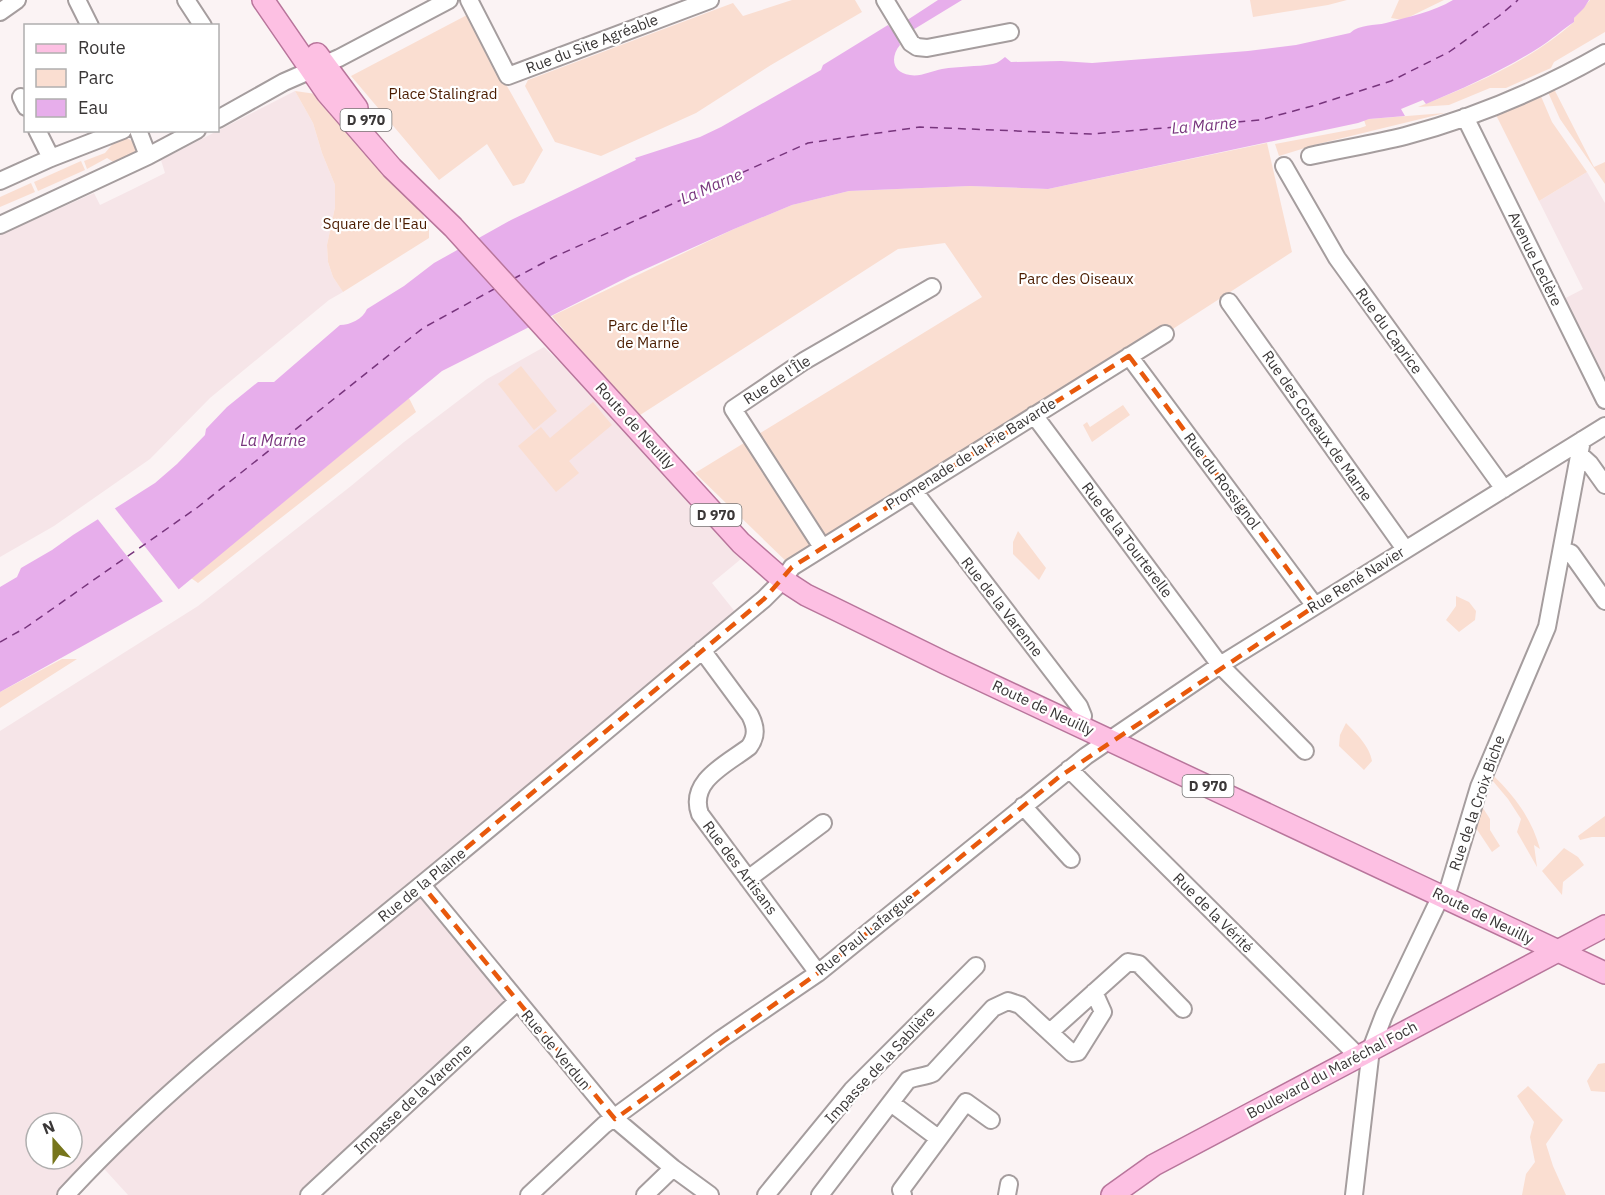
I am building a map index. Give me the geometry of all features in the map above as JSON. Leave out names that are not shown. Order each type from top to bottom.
[{"type":"main road","name":"D 970","points":[[263,0],[317,66]]},
{"type":"main road","name":"D 970","points":[[280,0],[317,66]]},
{"type":"main road","name":"Route de Neuilly","points":[[317,66],[432,207],[557,339],[741,543],[783,580],[806,595],[945,663],[1605,973]]},
{"type":"main road","name":"Boulevard du Maréchal Foch","points":[[1112,1195],[1154,1165],[1605,926]]},
{"type":"street","points":[[0,12],[17,0]]},
{"type":"street","points":[[77,0],[89,24]]},
{"type":"street","points":[[186,0],[202,24]]},
{"type":"street","points":[[219,118],[449,0]]},
{"type":"street","name":"Rue du Site Agréable","points":[[469,0],[508,76],[710,0]]},
{"type":"street","points":[[889,7],[913,46],[922,48],[1010,32]]},
{"type":"street","points":[[1310,156],[1395,138],[1465,117],[1541,85],[1605,53]]},
{"type":"street","name":"Avenue Leclère","points":[[1465,117],[1605,400]]},
{"type":"street","points":[[38,132],[51,158]]},
{"type":"street","points":[[0,181],[118,132]]},
{"type":"street","points":[[139,132],[148,156]]},
{"type":"street","points":[[0,225],[148,156],[193,132]]},
{"type":"street","name":"Rue du Caprice","points":[[1284,166],[1337,258],[1504,489]]},
{"type":"street","name":"Rue de l'Île","points":[[822,547],[733,409],[804,361],[932,287]]},
{"type":"street","name":"Rue des Coteaux de Marne","points":[[1229,302],[1405,549]]},
{"type":"street","name":"Promenade de la Pie Bavarde","points":[[783,580],[792,567],[822,547],[1165,334]]},
{"type":"street","name":"Rue du Rossignol","points":[[1129,356],[1315,606]]},
{"type":"street","name":"Rue de la Tourterelle","points":[[1034,415],[1220,665],[1305,751]]},
{"type":"street","name":"Rue René Navier","points":[[1110,740],[1220,665],[1405,549],[1504,489],[1581,447],[1605,426]]},
{"type":"street","points":[[1581,447],[1605,485]]},
{"type":"street","name":"Rue de la Croix Biche","points":[[1354,1195],[1364,1052],[1442,896],[1449,887],[1479,787],[1547,627],[1581,447]]},
{"type":"street","name":"Rue de la Varenne","points":[[914,491],[1079,706],[1083,716],[1080,725]]},
{"type":"street","points":[[1562,550],[1571,553],[1605,601]]},
{"type":"street","name":"Rue de la Plaine","points":[[66,1195],[113,1146],[187,1077],[422,885],[783,580]]},
{"type":"street","name":"Rue des Artisans","points":[[702,650],[755,724],[754,740],[749,747],[705,780],[696,796],[700,814],[818,973]]},
{"type":"street","name":"Rue Paul Lafargue","points":[[528,1195],[604,1125],[721,1039],[818,973],[1069,769],[1110,740]]},
{"type":"street","name":"Rue de la Vérité","points":[[1069,769],[1364,1052]]},
{"type":"street","points":[[1023,806],[1071,859]]},
{"type":"street","points":[[748,879],[823,824]]},
{"type":"street","name":"Rue de Verdun","points":[[422,885],[615,1119],[710,1195]]},
{"type":"street","points":[[1050,1032],[1128,962],[1139,964],[1183,1009]]},
{"type":"street","name":"Impasse de la Sablière","points":[[766,1195],[852,1090],[976,966]]},
{"type":"street","points":[[820,1195],[908,1080],[933,1073],[993,1008],[1008,1001],[1020,1005],[1072,1053],[1078,1052],[1103,1012],[1094,992]]},
{"type":"street","name":"Impasse de la Varenne","points":[[309,1195],[517,1002]]},
{"type":"street","points":[[903,1195],[901,1190],[966,1102],[991,1120]]},
{"type":"street","points":[[891,1103],[939,1138]]},
{"type":"street","points":[[645,1195],[674,1168]]},
{"type":"highlighted area","points":[[1129,356],[1315,606],[1059,777],[818,973],[615,1119],[422,885],[764,599],[792,567]]},
{"type":"shaded area","points":[[295,91],[313,123],[335,185],[335,207],[327,245],[328,262],[333,277],[343,292],[329,300],[210,398],[150,459],[54,526],[0,557],[0,235],[94,193],[100,205],[165,173],[161,160]]},
{"type":"shaded area","points":[[1587,172],[1605,203],[1605,391],[1558,302],[1583,289],[1539,201]]},
{"type":"shaded area","points":[[544,347],[602,404],[741,559],[712,583],[740,618],[422,885],[517,1002],[309,1195],[128,1195],[97,1161],[66,1195],[0,1195],[0,731],[198,606],[487,379]]},
{"type":"green space","points":[[792,0],[855,0],[862,12],[771,65],[696,113],[601,156],[555,142],[525,86],[528,80],[733,3],[743,16]]},
{"type":"green space","points":[[1250,0],[1347,0],[1253,17]]},
{"type":"green space","points":[[1399,0],[1444,0],[1403,20],[1391,18]]},
{"type":"green space","points":[[1590,0],[1605,0],[1605,32],[1554,62],[1551,68],[1506,88],[1490,88],[1449,105],[1418,107],[1500,71],[1539,49],[1574,22],[1574,18]]},
{"type":"green space","name":"Place Stalingrad","points":[[467,15],[543,150],[524,183],[513,186],[487,144],[439,180],[351,76]]},
{"type":"green space","points":[[1553,87],[1594,167],[1605,162],[1605,184],[1560,119],[1547,90]]},
{"type":"green space","name":"Square de l'Eau","points":[[295,91],[316,94],[420,209],[429,227],[429,238],[343,292],[333,277],[328,262],[327,245],[335,207],[335,185],[313,123]]},
{"type":"green space","points":[[1540,94],[1552,122],[1587,172],[1539,201],[1495,113]]},
{"type":"green space","points":[[1445,113],[1318,144],[1279,156],[1275,144],[1360,128],[1366,126],[1364,120],[1369,119]]},
{"type":"green space","points":[[125,137],[134,142],[137,150],[135,153],[115,163],[107,158],[87,169],[84,161],[105,153],[116,140]]},
{"type":"green space","name":"Parc des Oiseaux","points":[[1267,143],[1292,252],[792,567],[695,473],[982,297],[945,243],[898,249],[637,417],[552,316],[734,229],[792,205],[849,191],[970,186],[1048,189]]},
{"type":"green space","points":[[81,161],[85,170],[38,191],[34,182]]},
{"type":"green space","points":[[31,183],[35,192],[0,207],[0,197]]},
{"type":"green space","points":[[521,366],[557,411],[534,430],[498,384]]},
{"type":"green space","points":[[409,398],[416,412],[198,583],[191,578]]},
{"type":"green space","points":[[593,402],[612,425],[569,461],[579,473],[556,492],[518,446],[541,427],[550,438]]},
{"type":"green space","points":[[1123,405],[1130,415],[1092,442],[1083,425],[1087,422],[1090,427]]},
{"type":"green space","points":[[1018,531],[1046,568],[1039,580],[1013,554],[1013,542]]},
{"type":"green space","points":[[1456,596],[1469,602],[1476,611],[1475,620],[1459,632],[1446,620],[1456,606]]},
{"type":"green space","points":[[62,659],[77,659],[0,708],[0,692]]},
{"type":"green space","points":[[1346,723],[1362,740],[1371,756],[1372,761],[1364,770],[1339,746],[1340,735]]},
{"type":"green space","points":[[1493,775],[1515,800],[1537,838],[1540,849],[1534,845],[1537,867],[1517,832],[1521,819],[1492,780]]},
{"type":"green space","points":[[1481,805],[1490,819],[1490,830],[1500,846],[1492,852],[1476,828]]},
{"type":"green space","points":[[1605,816],[1605,837],[1580,840],[1578,836]]},
{"type":"green space","points":[[1564,848],[1578,857],[1584,865],[1563,882],[1562,895],[1542,871]]},
{"type":"green space","points":[[1605,1063],[1605,1092],[1591,1091],[1587,1081],[1598,1064]]},
{"type":"green space","points":[[1528,1086],[1563,1120],[1546,1144],[1566,1195],[1522,1195],[1526,1174],[1535,1162],[1530,1137],[1534,1122],[1517,1096]]},
{"type":"water","name":"La Marne","points":[[938,0],[962,0],[898,39],[900,45],[895,54],[894,64],[904,74],[918,75],[948,68],[993,64],[1005,57],[1011,62],[1092,63],[1296,45],[1412,16],[1453,0],[1589,0],[1574,18],[1574,22],[1540,47],[1455,92],[1426,104],[1423,100],[1401,109],[1405,116],[1369,119],[1048,189],[970,186],[849,191],[792,205],[734,229],[630,276],[442,371],[167,599],[0,692],[0,587],[17,577],[21,568],[155,483],[205,435],[206,429],[227,407],[258,382],[274,382],[340,325],[352,323],[367,309],[404,286],[434,263],[511,220],[636,160],[635,158],[700,137],[721,127],[821,70],[823,65],[888,25],[892,30]]},
{"type":"pier","points":[[113,506],[180,591],[165,604],[96,517]]},
{"type":"ferry route","points":[[513,279],[554,257],[808,143],[920,127],[1091,134],[1260,120],[1391,81],[1449,52],[1518,0]]},
{"type":"ferry route","points":[[0,642],[25,628],[198,507],[423,328],[496,288]]},
{"type":"park label","name":"Parc de l'Île de Marne","points":[[648,334]]}]
